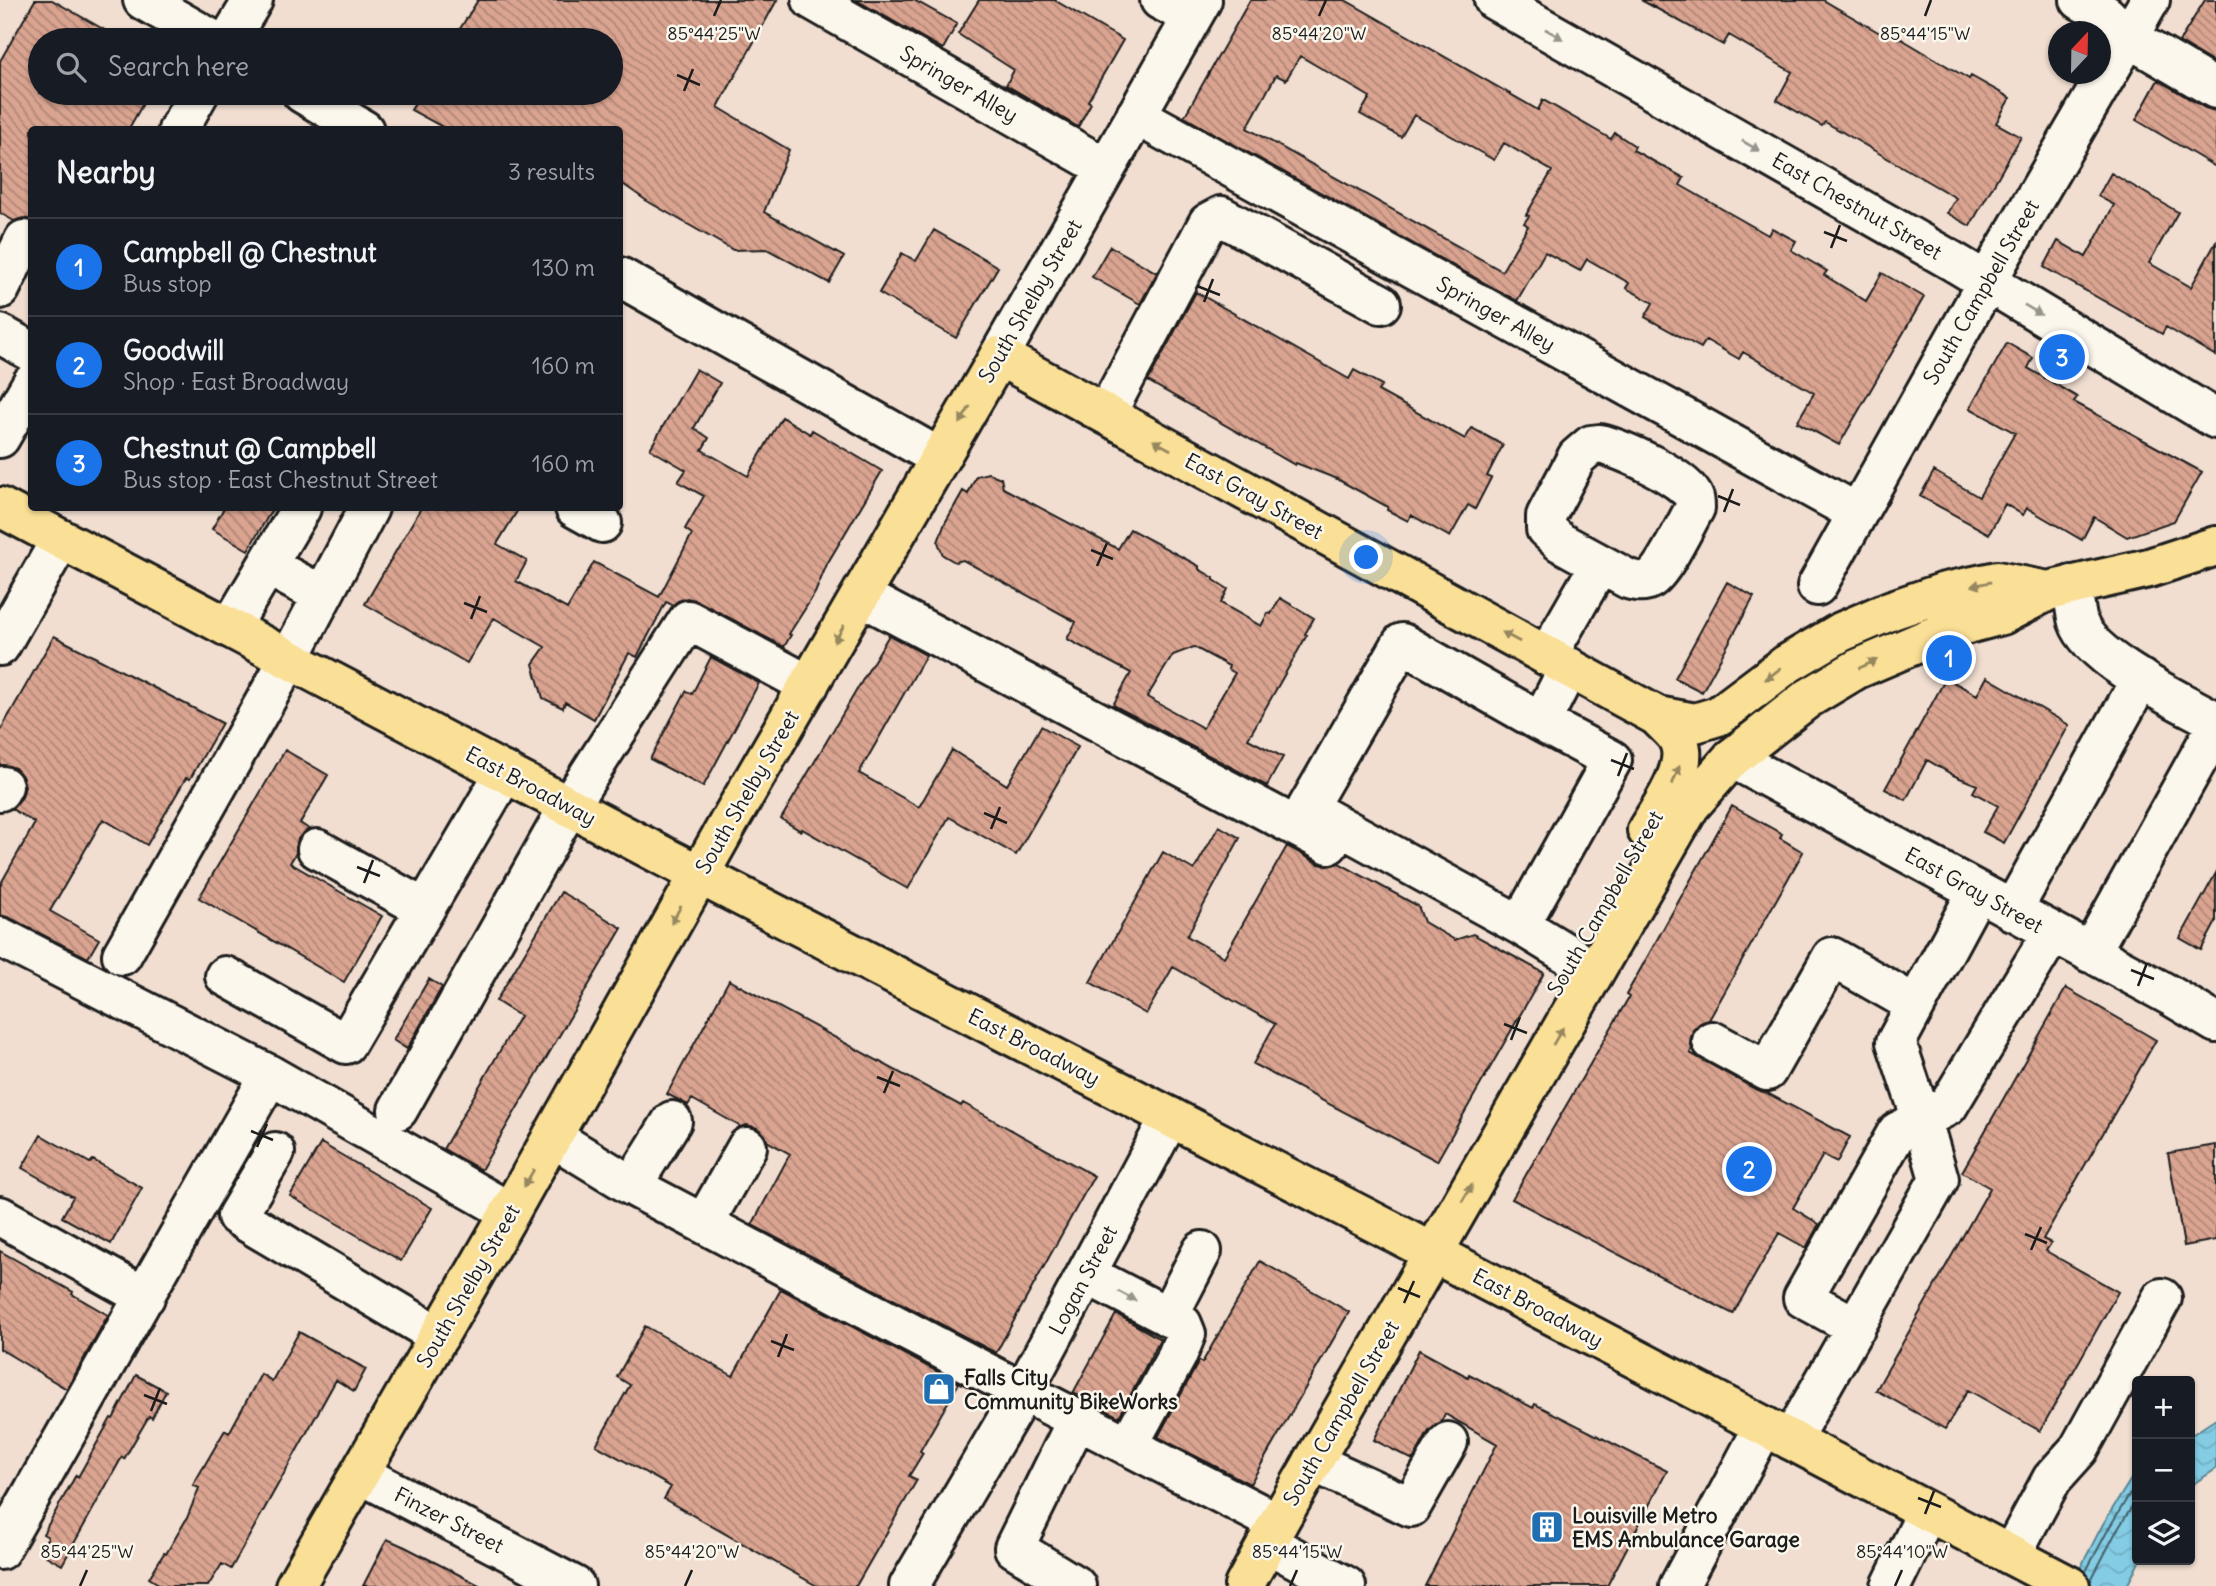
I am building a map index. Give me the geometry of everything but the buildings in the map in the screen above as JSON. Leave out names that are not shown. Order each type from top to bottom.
[{"type":"main road","name":"East Gray Street","points":[[999,356],[1657,716]]},
{"type":"main road","name":"South Shelby Street","points":[[295,1586],[510,1212],[699,874],[999,356]]},
{"type":"main road","name":"East Broadway","points":[[0,507],[699,874],[1434,1253],[2066,1584]]},
{"type":"main road","points":[[1657,716],[1695,723],[1718,716],[1787,664],[1841,632],[1892,610],[1945,592],[1997,581],[2060,588],[2150,568],[2216,546]]},
{"type":"main road","name":"South Campbell Street","points":[[1576,971],[1690,806],[1732,758],[1807,699],[1857,669],[1953,628],[2002,615],[2060,588]]},
{"type":"main road","name":"South Campbell Street","points":[[1244,1586],[1524,1095],[1576,971],[1665,799],[1680,767],[1682,754],[1679,740],[1657,716]]},
{"type":"street","points":[[143,0],[192,28]]},
{"type":"street","points":[[236,28],[253,0]]},
{"type":"street","name":"Springer Alley","points":[[812,0],[1106,167]]},
{"type":"street","name":"East Chestnut Street","points":[[1494,0],[1987,281],[2216,419]]},
{"type":"street","points":[[2080,0],[2106,15],[2129,38],[2216,89]]},
{"type":"street","name":"South Campbell Street","points":[[1817,586],[1987,281],[2150,0]]},
{"type":"street","name":"South Shelby Street","points":[[999,356],[1136,115],[1184,6]]},
{"type":"street","points":[[179,126],[191,105]]},
{"type":"street","points":[[322,105],[358,126]]},
{"type":"street","name":"Springer Alley","points":[[1136,115],[1857,513]]},
{"type":"street","points":[[1106,414],[1208,223],[1221,216],[1381,304]]},
{"type":"street","points":[[623,279],[940,458]]},
{"type":"street","points":[[0,334],[28,350]]},
{"type":"street","points":[[0,438],[28,390]]},
{"type":"street","points":[[230,628],[299,511]]},
{"type":"street","points":[[122,955],[289,659],[367,511]]},
{"type":"street","points":[[0,646],[61,539]]},
{"type":"street","points":[[1541,722],[1558,662],[1600,564]]},
{"type":"street","points":[[268,566],[322,595]]},
{"type":"street","points":[[2060,588],[2096,649],[2141,679],[2216,721]]},
{"type":"street","points":[[861,596],[1576,971]]},
{"type":"street","points":[[398,1110],[569,806],[688,620],[809,685]]},
{"type":"street","points":[[1520,925],[1612,760],[1402,643],[1307,807],[1520,925],[1576,971]]},
{"type":"street","points":[[2012,911],[2141,679]]},
{"type":"street","points":[[2090,953],[2216,727]]},
{"type":"street","name":"East Gray Street","points":[[1732,758],[2216,1023]]},
{"type":"street","points":[[225,976],[346,1044],[505,772]]},
{"type":"street","points":[[317,849],[425,909]]},
{"type":"street","points":[[1679,1586],[1778,1433],[1856,1327],[1939,1179],[1896,1041],[1978,892]]},
{"type":"street","points":[[1856,1327],[1803,1298],[1897,1132],[1948,1106],[2052,933]]},
{"type":"street","points":[[0,937],[270,1075],[510,1212]]},
{"type":"street","points":[[1712,1041],[1767,1071],[1832,957],[1916,1005]]},
{"type":"street","points":[[0,1550],[270,1075]]},
{"type":"street","name":"Logan Street","points":[[909,1586],[1023,1392],[1170,1117]]},
{"type":"street","points":[[632,1186],[672,1121]]},
{"type":"street","points":[[552,1137],[632,1186],[1128,1446],[1273,1533],[1346,1586]]},
{"type":"street","points":[[704,1223],[747,1147]]},
{"type":"street","points":[[275,1152],[237,1216],[439,1336]]},
{"type":"street","points":[[0,1216],[145,1297]]},
{"type":"street","points":[[1168,1317],[1202,1251]]},
{"type":"street","points":[[1086,1274],[1182,1324],[1186,1334],[1177,1356],[1128,1446]]},
{"type":"street","points":[[2011,1555],[2052,1479],[2079,1449],[2162,1298]]},
{"type":"street","points":[[1076,1586],[1014,1548],[1077,1420]]},
{"type":"street","points":[[1313,1462],[1411,1507],[1448,1442]]},
{"type":"street","name":"Finzer Street","points":[[360,1475],[575,1586]]},
{"type":"street","points":[[1891,1586],[1927,1512]]},
{"type":"water","points":[[2216,1419],[2216,1469],[2195,1483],[2195,1439],[2195,1433]]},
{"type":"water","points":[[2132,1478],[2132,1565],[2138,1565],[2127,1586],[2071,1586],[2103,1524]]},
{"type":"place","name":"Chestnut @ Campbell","points":[[2062,357]]},
{"type":"place","name":"Campbell @ Chestnut","points":[[1949,658]]},
{"type":"place","name":"Goodwill","points":[[1749,1169]]},
{"type":"place","name":"Falls City Community BikeWorks","points":[[939,1389]]},
{"type":"place","name":"Louisville Metro EMS Ambulance Garage","points":[[1547,1527]]}]
